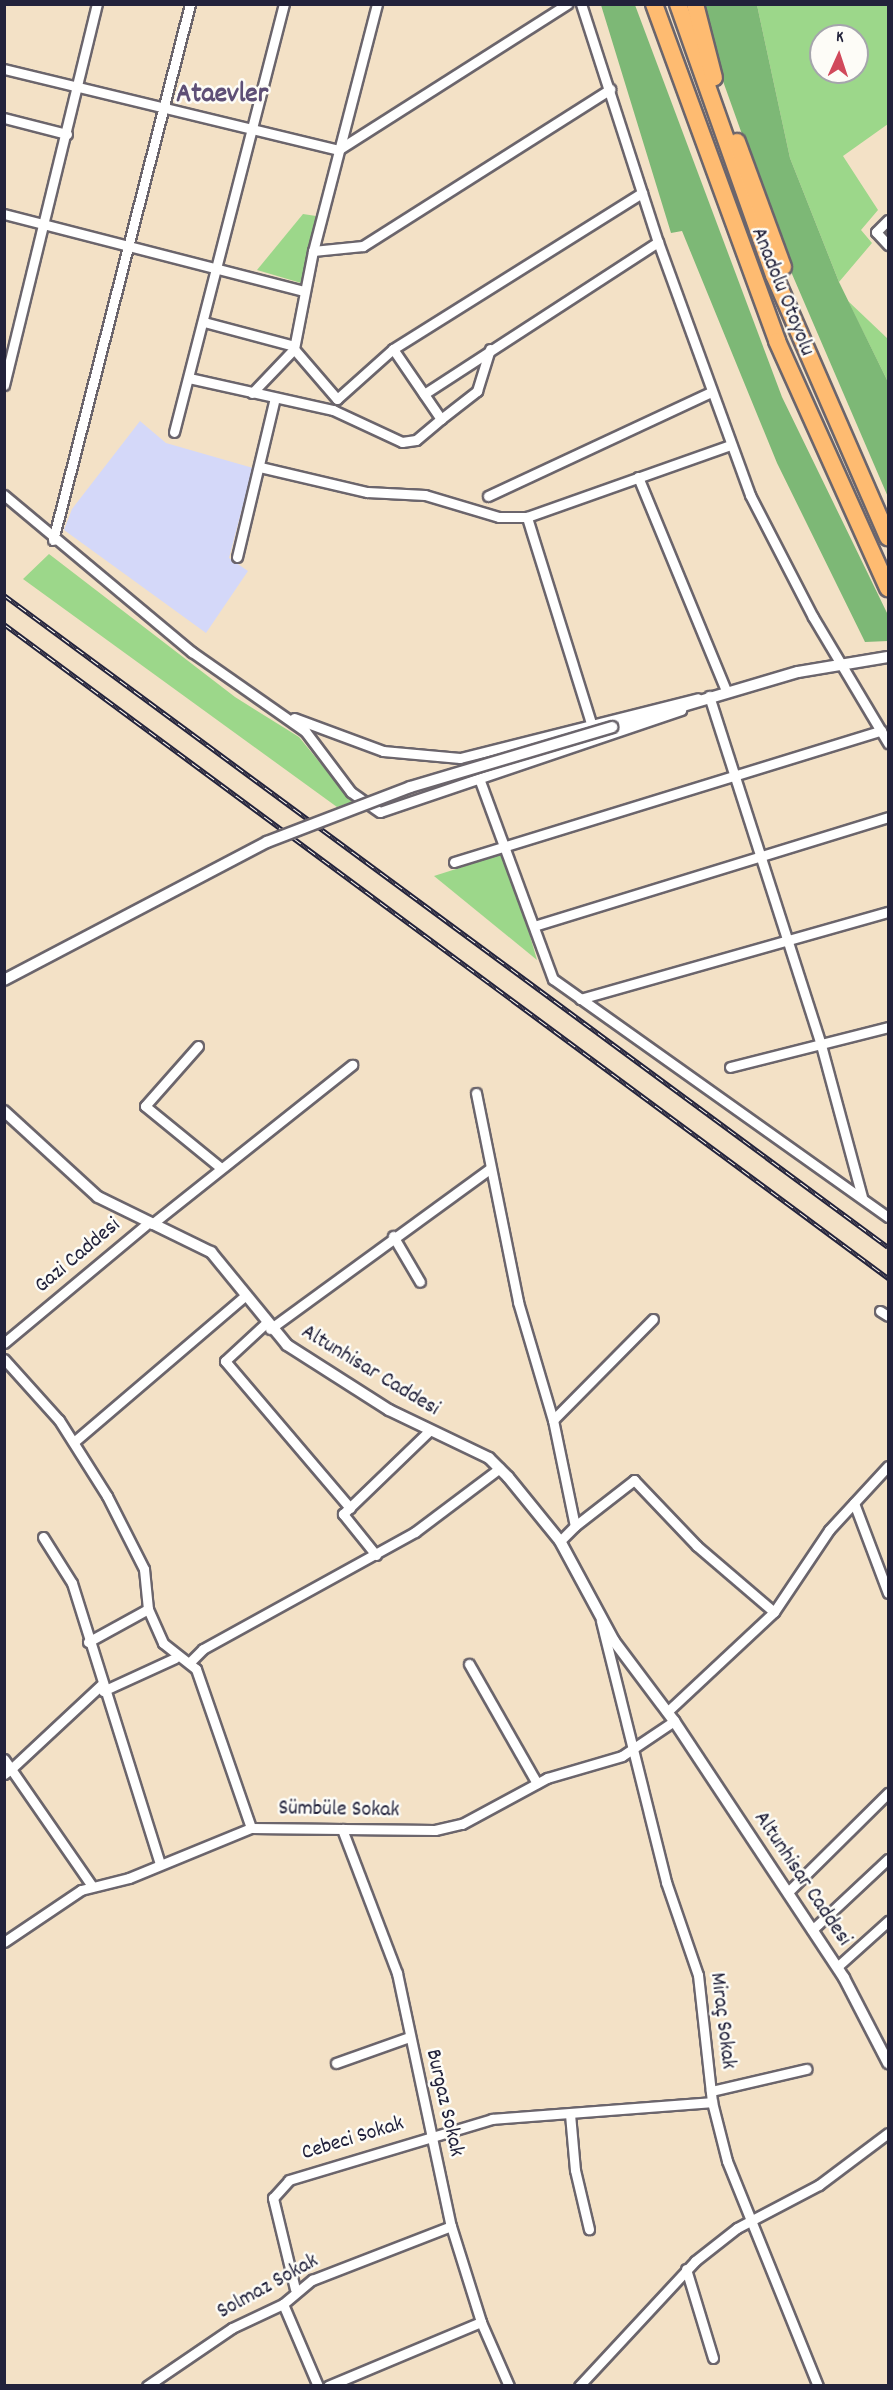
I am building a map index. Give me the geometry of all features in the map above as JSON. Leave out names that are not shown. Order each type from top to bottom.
[{"type":"highway","name":"Anadolu Otoyolu","points":[[654,4],[772,331],[888,588]]},
{"type":"highway","name":"Anadolu Otoyolu","points":[[678,4],[774,275],[888,537]]},
{"type":"highway","points":[[695,4],[708,60],[836,421]]},
{"type":"street","points":[[4,385],[45,226],[97,4]]},
{"type":"street","points":[[53,540],[190,4]]},
{"type":"street","points":[[174,432],[284,4]]},
{"type":"street","points":[[4,69],[338,150],[567,4]]},
{"type":"street","points":[[581,4],[658,242],[750,495],[840,662],[888,743]]},
{"type":"street","points":[[252,393],[294,347],[313,251],[378,5]]},
{"type":"street","points":[[313,251],[363,246],[610,89]]},
{"type":"street","points":[[4,118],[67,134]]},
{"type":"street","points":[[333,410],[337,399],[393,349],[642,193]]},
{"type":"street","points":[[4,214],[304,291]]},
{"type":"street","points":[[888,220],[876,232],[888,245]]},
{"type":"street","points":[[424,394],[658,242]]},
{"type":"street","points":[[204,322],[294,347],[337,399]]},
{"type":"street","points":[[393,349],[441,419]]},
{"type":"street","points":[[189,378],[333,410],[402,442],[416,440],[477,391],[490,349]]},
{"type":"street","points":[[488,496],[711,392]]},
{"type":"street","points":[[237,557],[275,398]]},
{"type":"street","points":[[260,466],[367,492],[425,495],[510,520],[527,517],[730,445]]},
{"type":"street","points":[[638,477],[726,691]]},
{"type":"street","points":[[4,495],[53,540],[212,667],[281,712],[313,740],[351,792],[380,812],[656,722],[709,696]]},
{"type":"street","points":[[527,517],[591,723]]},
{"type":"street","points":[[4,980],[267,842],[410,787],[726,691],[840,662],[888,657]]},
{"type":"street","points":[[281,712],[383,751],[446,759],[489,753],[591,723],[709,696]]},
{"type":"street","points":[[709,696],[821,1045],[862,1197]]},
{"type":"street","points":[[454,862],[881,731]]},
{"type":"street","points":[[480,781],[507,846],[553,979],[888,1217]]},
{"type":"street","points":[[534,926],[888,817]]},
{"type":"street","points":[[580,999],[888,912]]},
{"type":"street","points":[[730,1067],[888,1027]]},
{"type":"street","points":[[198,1046],[145,1106],[221,1168]]},
{"type":"street","name":"Gazi Caddesi","points":[[4,1343],[150,1223],[352,1065]]},
{"type":"street","points":[[476,1093],[518,1302],[553,1420],[575,1526]]},
{"type":"street","name":"Altunhisar Caddesi","points":[[4,1111],[98,1197],[211,1252],[268,1326],[334,1377],[500,1468],[560,1541],[600,1619],[671,1717],[837,1967],[873,2024],[888,2062]]},
{"type":"street","points":[[350,1508],[225,1361],[268,1326],[491,1168]]},
{"type":"street","points":[[393,1236],[420,1282]]},
{"type":"street","points":[[75,1441],[246,1295]]},
{"type":"street","points":[[553,1420],[653,1319]]},
{"type":"street","points":[[4,1359],[75,1441],[136,1551],[149,1588],[148,1609],[175,1658]]},
{"type":"street","points":[[376,1555],[343,1514],[429,1431]]},
{"type":"street","name":"Sümbüle Sokak","points":[[4,1942],[92,1886],[117,1882],[251,1828],[446,1828],[491,1811],[537,1783],[633,1751],[671,1717],[774,1612],[854,1503],[888,1466]]},
{"type":"street","points":[[190,1662],[210,1645],[376,1555],[445,1513],[500,1468]]},
{"type":"street","points":[[560,1541],[575,1526],[634,1480],[697,1546],[774,1612]]},
{"type":"street","points":[[854,1503],[888,1593]]},
{"type":"street","points":[[43,1537],[72,1583],[102,1688],[160,1864]]},
{"type":"street","points":[[88,1642],[148,1609]]},
{"type":"street","name":"Miraç Sokak","points":[[600,1619],[666,1882],[698,1975],[712,2102],[738,2194],[752,2221],[818,2385]]},
{"type":"street","points":[[8,1771],[102,1688],[175,1658],[190,1662]]},
{"type":"street","points":[[190,1662],[251,1828]]},
{"type":"street","points":[[469,1664],[537,1783]]},
{"type":"street","points":[[4,1759],[8,1771],[92,1886]]},
{"type":"street","points":[[788,1892],[888,1794]]},
{"type":"street","name":"Burgaz Sokak","points":[[342,1829],[397,1973],[451,2226],[481,2322],[509,2385]]},
{"type":"street","points":[[812,1930],[888,1859]]},
{"type":"street","points":[[837,1967],[888,1921]]},
{"type":"street","points":[[336,2063],[409,2037]]},
{"type":"street","points":[[711,2091],[806,2069]]},
{"type":"street","name":"Cebeci Sokak","points":[[295,2289],[273,2198],[285,2182],[432,2135],[492,2119],[712,2102]]},
{"type":"street","points":[[570,2114],[575,2170],[589,2229]]},
{"type":"street","points":[[579,2385],[686,2270],[752,2221],[819,2185],[888,2133]]},
{"type":"street","name":"Solmaz Sokak","points":[[147,2385],[232,2328],[283,2304],[295,2289],[451,2226]]},
{"type":"street","points":[[686,2270],[713,2358]]},
{"type":"street","points":[[283,2304],[318,2385]]},
{"type":"street","points":[[328,2385],[481,2322]]},
{"type":"shaded area","points":[[140,421],[166,443],[253,468],[229,558],[248,571],[206,633],[64,530],[72,509]]},
{"type":"green space","points":[[601,5],[635,5],[782,397],[888,615],[888,641],[865,642],[777,463],[682,231],[671,233]]},
{"type":"green space","points":[[700,5],[757,5],[790,158],[839,282],[888,382],[888,497],[792,274],[709,42]]},
{"type":"green space","points":[[757,5],[888,5],[888,124],[843,156],[878,210],[861,230],[872,243],[839,282],[790,158]]},
{"type":"green space","points":[[303,214],[316,216],[301,283],[257,270]]},
{"type":"green space","points":[[848,301],[888,339],[888,382]]},
{"type":"green space","points":[[49,554],[235,697],[299,737],[352,802],[337,807],[23,579]]},
{"type":"green space","points":[[503,854],[519,898],[537,960],[434,876]]},
{"type":"railway","points":[[4,595],[888,1247]]},
{"type":"railway","points":[[4,624],[888,1278]]},
{"type":"district","name":"Ataevler","points":[[222,96]]}]
